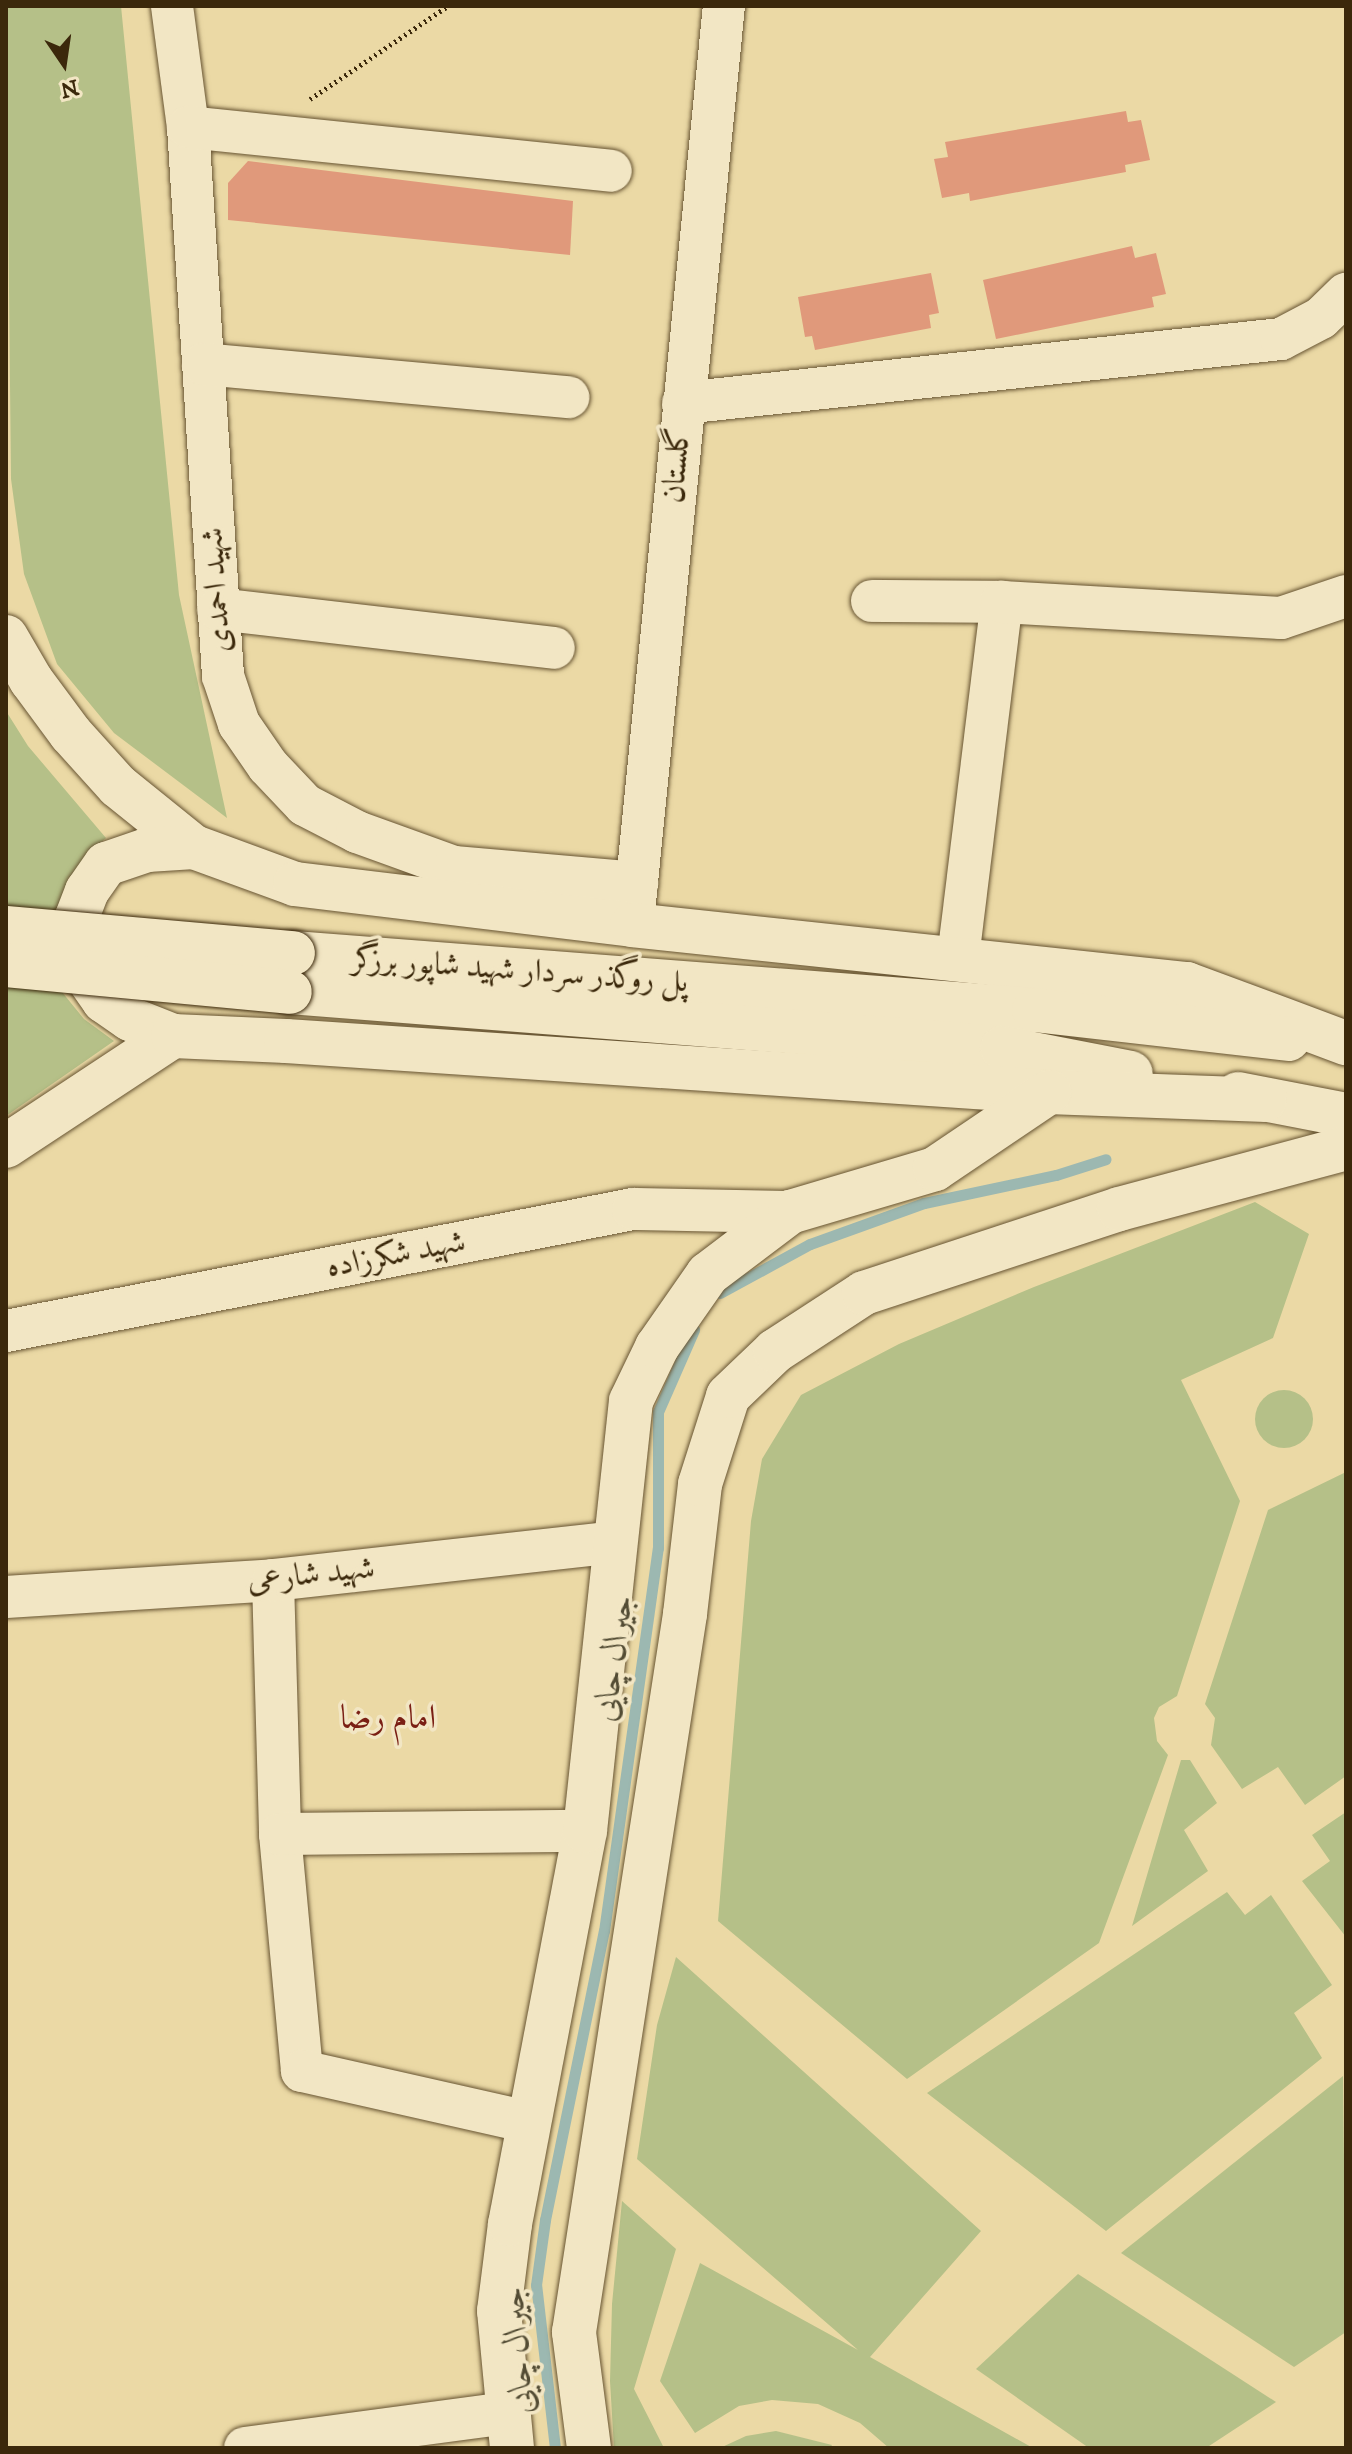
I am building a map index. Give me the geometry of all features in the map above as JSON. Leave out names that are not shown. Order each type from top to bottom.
[{"type":"main road","points":[[6,637],[31,680],[71,734],[118,786],[194,847],[295,884],[635,904],[958,958],[1187,984],[1346,1044]]},
{"type":"main road","points":[[194,847],[147,850],[106,864],[87,891],[77,917],[77,947],[87,977],[104,1001],[130,1019],[173,1036],[615,1061],[1049,1092],[1265,1100],[1346,1115]]},
{"type":"main road","name":"پل روگذر سردار شهید شاپور برزگر","points":[[6,928],[292,973],[1002,1048],[1265,1100]]},
{"type":"main road","name":"پل روگذر سردار شهید شاپور برزگر","points":[[6,965],[292,973],[1034,1010],[1346,1044]]},
{"type":"main road","points":[[6,1146],[173,1036]]},
{"type":"main road","points":[[510,2431],[499,2311],[528,2122],[585,1831],[631,1401],[657,1347],[708,1274],[790,1212],[935,1169],[1049,1092]]},
{"type":"main road","points":[[589,2448],[574,2332],[682,1629],[700,1484],[728,1396],[775,1351],[864,1293],[1119,1209],[1346,1148]]},
{"type":"street","name":"شهید احمدی","points":[[172,6],[188,127],[223,676],[239,724],[268,766],[305,805],[357,832],[454,867],[635,904]]},
{"type":"street","name":"گلستان","points":[[635,904],[724,6]]},
{"type":"street","points":[[188,127],[611,171]]},
{"type":"street","points":[[683,403],[1281,339],[1321,318],[1346,294]]},
{"type":"street","points":[[203,364],[569,397]]},
{"type":"street","points":[[872,601],[1002,602],[1281,618],[1346,596]]},
{"type":"street","points":[[958,958],[1002,602]]},
{"type":"street","points":[[218,609],[554,648]]},
{"type":"street","name":"شهید شکرزاده","points":[[6,1331],[633,1209],[790,1212]]},
{"type":"street","name":"شهید شارعی","points":[[6,1597],[273,1580],[615,1542]]},
{"type":"street","points":[[273,1580],[280,1834],[302,2071],[528,2122]]},
{"type":"street","points":[[280,1834],[585,1831]]},
{"type":"street","points":[[245,2448],[510,2431]]},
{"type":"path","points":[[308,100],[448,6]]},
{"type":"green space","points":[[6,6],[121,6],[179,595],[227,818],[114,733],[57,664],[24,574],[11,479]]},
{"type":"green space","points":[[6,711],[28,746],[106,838],[90,852],[62,992],[84,1019],[114,1041],[6,1116]]},
{"type":"green space","points":[[1255,1202],[1309,1234],[1273,1338],[1181,1380],[1240,1501],[1177,1696],[1159,1707],[1154,1718],[1157,1741],[1168,1755],[1099,1943],[907,2079],[718,1921],[751,1521],[762,1459],[801,1395],[899,1344],[1034,1287]]},
{"type":"green space","points":[[1284,1390],[1295,1392],[1304,1399],[1311,1408],[1311,1430],[1304,1439],[1295,1446],[1284,1448],[1273,1446],[1264,1439],[1257,1430],[1255,1419],[1257,1408],[1264,1399],[1273,1392]]},
{"type":"green space","points":[[1346,1472],[1346,1776],[1305,1805],[1278,1767],[1242,1789],[1211,1745],[1215,1718],[1205,1704],[1268,1510]]},
{"type":"green space","points":[[1181,1760],[1190,1760],[1217,1803],[1184,1830],[1208,1871],[1132,1926]]},
{"type":"green space","points":[[1346,1812],[1346,1937],[1302,1881],[1330,1861],[1312,1835]]},
{"type":"green space","points":[[1227,1892],[1245,1915],[1271,1895],[1332,1985],[1294,2013],[1322,2058],[1106,2231],[927,2093]]},
{"type":"green space","points":[[676,1957],[981,2231],[870,2357],[1033,2448],[889,2448],[860,2423],[818,2404],[772,2400],[739,2406],[695,2433],[660,2381],[700,2263],[858,2350],[637,2159],[657,2025]]},
{"type":"green space","points":[[1343,2076],[1346,2332],[1294,2367],[1121,2253]]},
{"type":"green space","points":[[622,2201],[676,2249],[634,2389],[664,2448],[614,2448],[610,2381],[612,2304]]},
{"type":"green space","points":[[1078,2274],[1276,2402],[1206,2448],[1089,2448],[976,2369]]},
{"type":"green space","points":[[776,2431],[832,2445],[830,2448],[720,2448],[746,2436]]},
{"type":"building","points":[[1126,111],[1128,122],[1141,120],[1150,160],[1125,165],[1126,172],[970,201],[969,193],[942,198],[934,159],[948,157],[945,142]]},
{"type":"building","points":[[248,161],[573,201],[570,255],[228,220],[228,183]]},
{"type":"building","points":[[1132,246],[1135,258],[1156,253],[1166,294],[1152,297],[1154,307],[996,339],[983,280]]},
{"type":"building","points":[[931,273],[939,313],[929,315],[931,328],[815,350],[812,336],[805,337],[798,297]]},
{"type":"waterway","name":"جیرال چایی","points":[[720,1293],[810,1244],[924,1203],[1056,1175],[1106,1159]]},
{"type":"waterway","name":"جیرال چایی","points":[[555,2448],[536,2285],[545,2220],[604,1931],[658,1548],[658,1412],[694,1330]]},
{"type":"district","name":"امام رضا","points":[[388,1719]]}]
